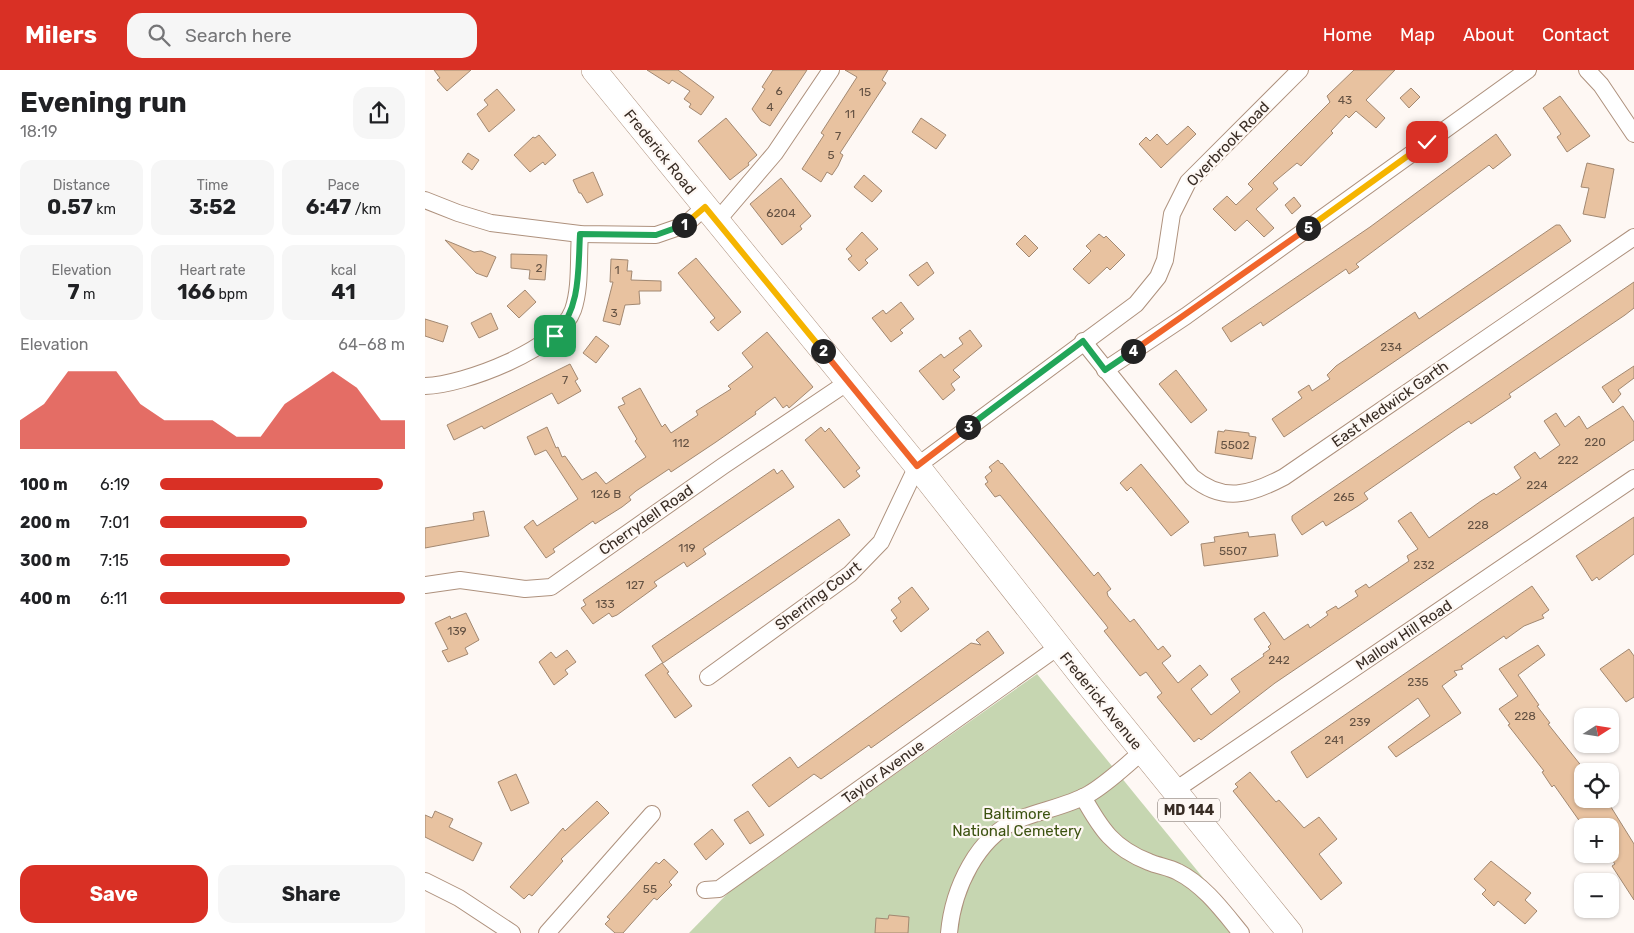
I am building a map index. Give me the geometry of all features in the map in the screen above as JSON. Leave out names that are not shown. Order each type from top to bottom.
[{"type":"main road","name":"Frederick Road","points":[[594,70],[917,466]]},
{"type":"main road","name":"Frederick Avenue","points":[[917,466],[1058,647],[1290,933]]},
{"type":"street","points":[[425,200],[491,223],[580,234],[656,235],[711,214],[775,153],[831,70]]},
{"type":"street","name":"Overbrook Road","points":[[917,466],[1135,304],[1149,291],[1158,277],[1165,260],[1172,214],[1188,182],[1300,70]]},
{"type":"street","points":[[1083,341],[1105,370],[1186,316],[1527,70]]},
{"type":"street","points":[[1587,70],[1601,84],[1634,134]]},
{"type":"street","points":[[425,386],[459,382],[477,376],[555,336],[566,324],[573,310],[576,294],[580,234]]},
{"type":"street","name":"East Medwick Garth","points":[[1105,370],[1192,476],[1215,492],[1248,493],[1266,487],[1284,477],[1634,237]]},
{"type":"street","name":"Cherrydell Road","points":[[425,585],[460,580],[525,589],[551,587],[723,466],[848,382]]},
{"type":"street","name":"Sherring Court","points":[[709,677],[850,574],[868,557],[881,542],[917,466]]},
{"type":"street","name":"Mallow Hill Road","points":[[1174,792],[1634,478]]},
{"type":"street","name":"Taylor Avenue","points":[[705,890],[719,888],[1058,647]]},
{"type":"street","points":[[949,933],[954,907],[964,877],[991,839],[1005,827],[1020,819],[1083,797],[1102,785],[1142,752]]},
{"type":"street","points":[[1083,797],[1099,826],[1110,839],[1134,855],[1184,876],[1213,899],[1241,933]]},
{"type":"street","points":[[547,933],[652,814]]},
{"type":"street","points":[[425,881],[466,902],[512,933]]},
{"type":"green space","name":"Baltimore National Cemetery","points":[[1037,674],[1248,933],[689,933],[730,891]]},
{"type":"building","points":[[434,70],[471,70],[447,91],[437,80],[440,78]]},
{"type":"building","points":[[647,70],[678,70],[714,97],[701,115],[689,107],[691,104],[684,99],[690,91],[672,80],[669,84]]},
{"type":"building","points":[[773,70],[807,70],[770,126],[761,121],[752,109],[765,89],[762,87]]},
{"type":"building","points":[[845,70],[888,70],[882,80],[886,83],[840,153],[843,155],[838,166],[832,175],[827,172],[821,182],[802,169],[824,135],[821,133],[857,77]]},
{"type":"building","points":[[1354,70],[1395,70],[1366,100],[1385,118],[1376,128],[1356,111],[1349,118],[1346,115],[1331,131],[1333,133],[1301,166],[1297,163],[1273,183],[1278,189],[1256,209],[1274,228],[1264,237],[1247,220],[1235,231],[1213,209],[1227,196],[1236,205],[1253,189],[1248,184],[1330,102],[1327,96]]},
{"type":"building","points":[[1411,88],[1420,97],[1409,108],[1400,98]]},
{"type":"building","points":[[497,89],[515,110],[489,132],[477,114],[488,105],[484,100]]},
{"type":"building","points":[[1560,96],[1590,136],[1567,152],[1557,137],[1561,134],[1543,108]]},
{"type":"building","points":[[726,118],[757,155],[748,163],[749,165],[730,180],[698,141]]},
{"type":"building","points":[[921,118],[946,135],[936,149],[912,132]]},
{"type":"building","points":[[1188,126],[1196,134],[1161,168],[1139,144],[1146,137],[1150,141],[1157,134],[1167,145]]},
{"type":"building","points":[[1496,134],[1511,155],[1493,169],[1489,165],[1356,264],[1359,267],[1349,274],[1346,269],[1263,326],[1261,322],[1231,342],[1222,328],[1370,227]]},
{"type":"building","points":[[539,135],[556,155],[545,165],[543,162],[530,172],[514,155],[533,137],[535,138]]},
{"type":"building","points":[[468,153],[479,160],[472,170],[462,162]]},
{"type":"building","points":[[1587,163],[1614,169],[1605,218],[1583,214],[1589,188],[1581,187]]},
{"type":"building","points":[[593,172],[603,195],[587,203],[581,193],[579,193],[573,180]]},
{"type":"building","points":[[864,175],[882,191],[872,202],[854,187]]},
{"type":"building","points":[[781,178],[811,216],[800,226],[802,229],[782,245],[750,204]]},
{"type":"building","points":[[1294,197],[1301,206],[1292,214],[1285,205]]},
{"type":"building","points":[[1556,225],[1560,225],[1571,241],[1284,437],[1272,419],[1302,398],[1298,392],[1309,385],[1312,391],[1330,379],[1327,375],[1336,366],[1415,312],[1419,319]]},
{"type":"building","points":[[862,232],[878,249],[865,260],[868,263],[859,271],[848,259],[852,256],[846,249]]},
{"type":"building","points":[[1099,234],[1104,238],[1106,236],[1125,255],[1110,270],[1107,267],[1089,284],[1073,269],[1091,251],[1086,246]]},
{"type":"building","points":[[1025,235],[1038,248],[1029,257],[1016,244]]},
{"type":"building","points":[[445,240],[474,252],[481,251],[496,257],[487,277],[476,273]]},
{"type":"building","points":[[511,254],[547,255],[545,280],[529,279],[530,270],[511,268]]},
{"type":"building","points":[[696,258],[741,312],[718,331],[710,322],[715,318],[678,273]]},
{"type":"building","points":[[611,259],[628,260],[627,271],[632,271],[631,280],[661,281],[661,291],[639,291],[640,304],[625,305],[620,325],[603,321],[613,282],[610,282]]},
{"type":"building","points":[[927,262],[934,273],[918,286],[909,275]]},
{"type":"building","points":[[1634,282],[1634,308],[1625,315],[1509,394],[1511,397],[1471,424],[1469,421],[1458,428],[1364,493],[1368,499],[1358,506],[1326,526],[1323,521],[1302,535],[1292,520],[1292,516]]},
{"type":"building","points":[[525,290],[536,302],[519,318],[507,306]]},
{"type":"building","points":[[901,302],[914,319],[900,330],[903,333],[891,342],[872,318],[883,310],[886,314]]},
{"type":"building","points":[[491,313],[498,329],[479,338],[471,323]]},
{"type":"building","points":[[425,319],[448,326],[443,342],[425,336]]},
{"type":"building","points":[[970,330],[982,346],[953,370],[960,377],[951,384],[955,390],[943,400],[919,371],[941,354],[944,358],[963,344],[959,338]]},
{"type":"building","points":[[767,332],[813,387],[789,408],[787,405],[783,408],[775,397],[755,412],[756,414],[716,442],[671,472],[669,469],[636,491],[629,497],[631,500],[622,507],[595,524],[593,521],[553,549],[555,552],[546,558],[524,527],[533,520],[537,526],[578,499],[546,450],[535,455],[527,437],[547,427],[556,448],[558,447],[562,457],[565,456],[582,480],[596,472],[606,484],[646,457],[635,441],[637,439],[618,407],[625,404],[622,398],[640,388],[662,427],[665,424],[671,433],[698,415],[696,411],[731,389],[728,386],[753,367],[742,353]]},
{"type":"building","points":[[596,336],[609,346],[596,363],[583,353]]},
{"type":"building","points":[[570,364],[578,379],[575,381],[581,391],[558,404],[552,393],[484,429],[482,426],[454,440],[447,425]]},
{"type":"building","points":[[1634,366],[1634,378],[1618,390],[1621,394],[1613,403],[1602,387]]},
{"type":"building","points":[[1176,370],[1207,410],[1191,423],[1159,384]]},
{"type":"building","points":[[1623,406],[1634,422],[1634,440],[1275,683],[1201,740],[1199,738],[1194,742],[1157,697],[1162,693],[1146,672],[1140,676],[1104,631],[1108,628],[1106,625],[1000,495],[995,497],[985,484],[988,482],[985,477],[992,471],[989,467],[998,460],[1094,576],[1098,572],[1111,589],[1107,592],[1108,596],[1130,622],[1134,619],[1158,650],[1163,646],[1171,656],[1162,663],[1178,683],[1200,665],[1208,675],[1191,689],[1211,715],[1240,692],[1231,679],[1264,656],[1263,654],[1270,649],[1268,647],[1271,644],[1254,619],[1264,612],[1284,640],[1308,624],[1310,628],[1328,615],[1326,612],[1336,606],[1338,609],[1358,596],[1355,591],[1366,584],[1369,588],[1409,561],[1407,556],[1418,549],[1398,521],[1411,512],[1429,538],[1481,501],[1494,493],[1496,495],[1521,478],[1514,467],[1535,452],[1540,459],[1560,445],[1544,421],[1556,413],[1565,427],[1579,416],[1587,429]]},
{"type":"building","points":[[821,427],[825,432],[829,428],[860,468],[856,471],[860,476],[844,488],[805,440]]},
{"type":"building","points":[[1225,430],[1249,433],[1249,436],[1256,437],[1252,459],[1215,453],[1218,431],[1224,432]]},
{"type":"building","points":[[1141,464],[1189,522],[1171,536],[1131,487],[1127,491],[1120,483]]},
{"type":"building","points":[[774,469],[777,474],[782,470],[794,487],[703,549],[706,554],[687,567],[684,562],[654,582],[657,586],[617,615],[612,617],[609,613],[593,624],[581,608],[586,605],[583,600]]},
{"type":"building","points":[[484,511],[489,536],[425,548],[425,528],[474,520],[473,513]]},
{"type":"building","points":[[1634,517],[1634,554],[1599,580],[1597,577],[1592,581],[1576,556]]},
{"type":"building","points":[[839,519],[850,535],[663,663],[652,646]]},
{"type":"building","points":[[1248,532],[1249,537],[1275,534],[1278,556],[1204,566],[1201,544],[1215,542],[1214,537]]},
{"type":"building","points":[[1532,586],[1549,610],[1542,615],[1544,618],[1524,626],[1506,639],[1504,636],[1461,666],[1463,669],[1454,671],[1457,675],[1442,686],[1461,713],[1396,757],[1388,747],[1430,716],[1418,698],[1307,778],[1291,752]]},
{"type":"building","points":[[912,587],[929,609],[901,632],[893,621],[897,618],[891,610],[901,602],[898,598]]},
{"type":"building","points":[[466,613],[479,640],[465,648],[468,654],[448,662],[442,651],[448,649],[435,623],[450,616],[451,619]]},
{"type":"building","points":[[988,631],[1004,653],[871,748],[869,745],[821,779],[814,774],[769,807],[752,785],[790,757],[798,768],[971,643],[981,645],[976,640]]},
{"type":"building","points":[[1538,645],[1545,655],[1518,675],[1539,705],[1537,706],[1550,723],[1548,724],[1579,763],[1574,763],[1574,808],[1612,808],[1618,818],[1577,818],[1554,785],[1552,787],[1542,772],[1544,771],[1508,725],[1510,724],[1499,709],[1518,696],[1499,669]]},
{"type":"building","points":[[1629,649],[1634,656],[1634,697],[1626,702],[1600,669]]},
{"type":"building","points":[[567,650],[576,662],[565,670],[568,674],[554,685],[539,662],[551,652],[556,658]]},
{"type":"building","points":[[662,663],[669,672],[667,673],[692,706],[675,718],[645,675]]},
{"type":"building","points":[[1250,772],[1276,802],[1279,800],[1304,828],[1319,817],[1337,839],[1319,854],[1342,883],[1321,900],[1233,791],[1238,787],[1235,784]]},
{"type":"building","points":[[516,774],[529,803],[511,811],[498,782]]},
{"type":"building","points":[[597,801],[609,813],[561,859],[563,861],[532,896],[529,894],[524,899],[510,887],[563,828],[565,831]]},
{"type":"building","points":[[435,811],[453,819],[449,827],[482,843],[473,861],[425,837],[425,815],[432,818]]},
{"type":"building","points":[[748,811],[764,835],[750,844],[734,820]]},
{"type":"building","points":[[1619,820],[1634,844],[1634,900],[1619,877],[1619,873],[1617,873],[1612,866],[1619,863]]},
{"type":"building","points":[[712,829],[724,844],[706,860],[694,844]]},
{"type":"building","points":[[664,859],[678,872],[669,882],[672,885],[657,900],[654,898],[623,933],[615,933],[605,924],[610,919],[607,917],[656,862],[659,864]]},
{"type":"building","points":[[1491,861],[1531,893],[1525,900],[1537,911],[1525,924],[1498,901],[1494,906],[1482,894],[1486,890],[1474,879]]},
{"type":"building","points":[[889,915],[909,917],[908,933],[875,933],[876,918],[888,919]]},
{"type":"route","points":[[555,336],[566,324],[573,310],[576,294],[580,234],[656,235],[685,224],[705,207],[917,466],[1083,341],[1105,370],[1186,316],[1427,142]]}]
